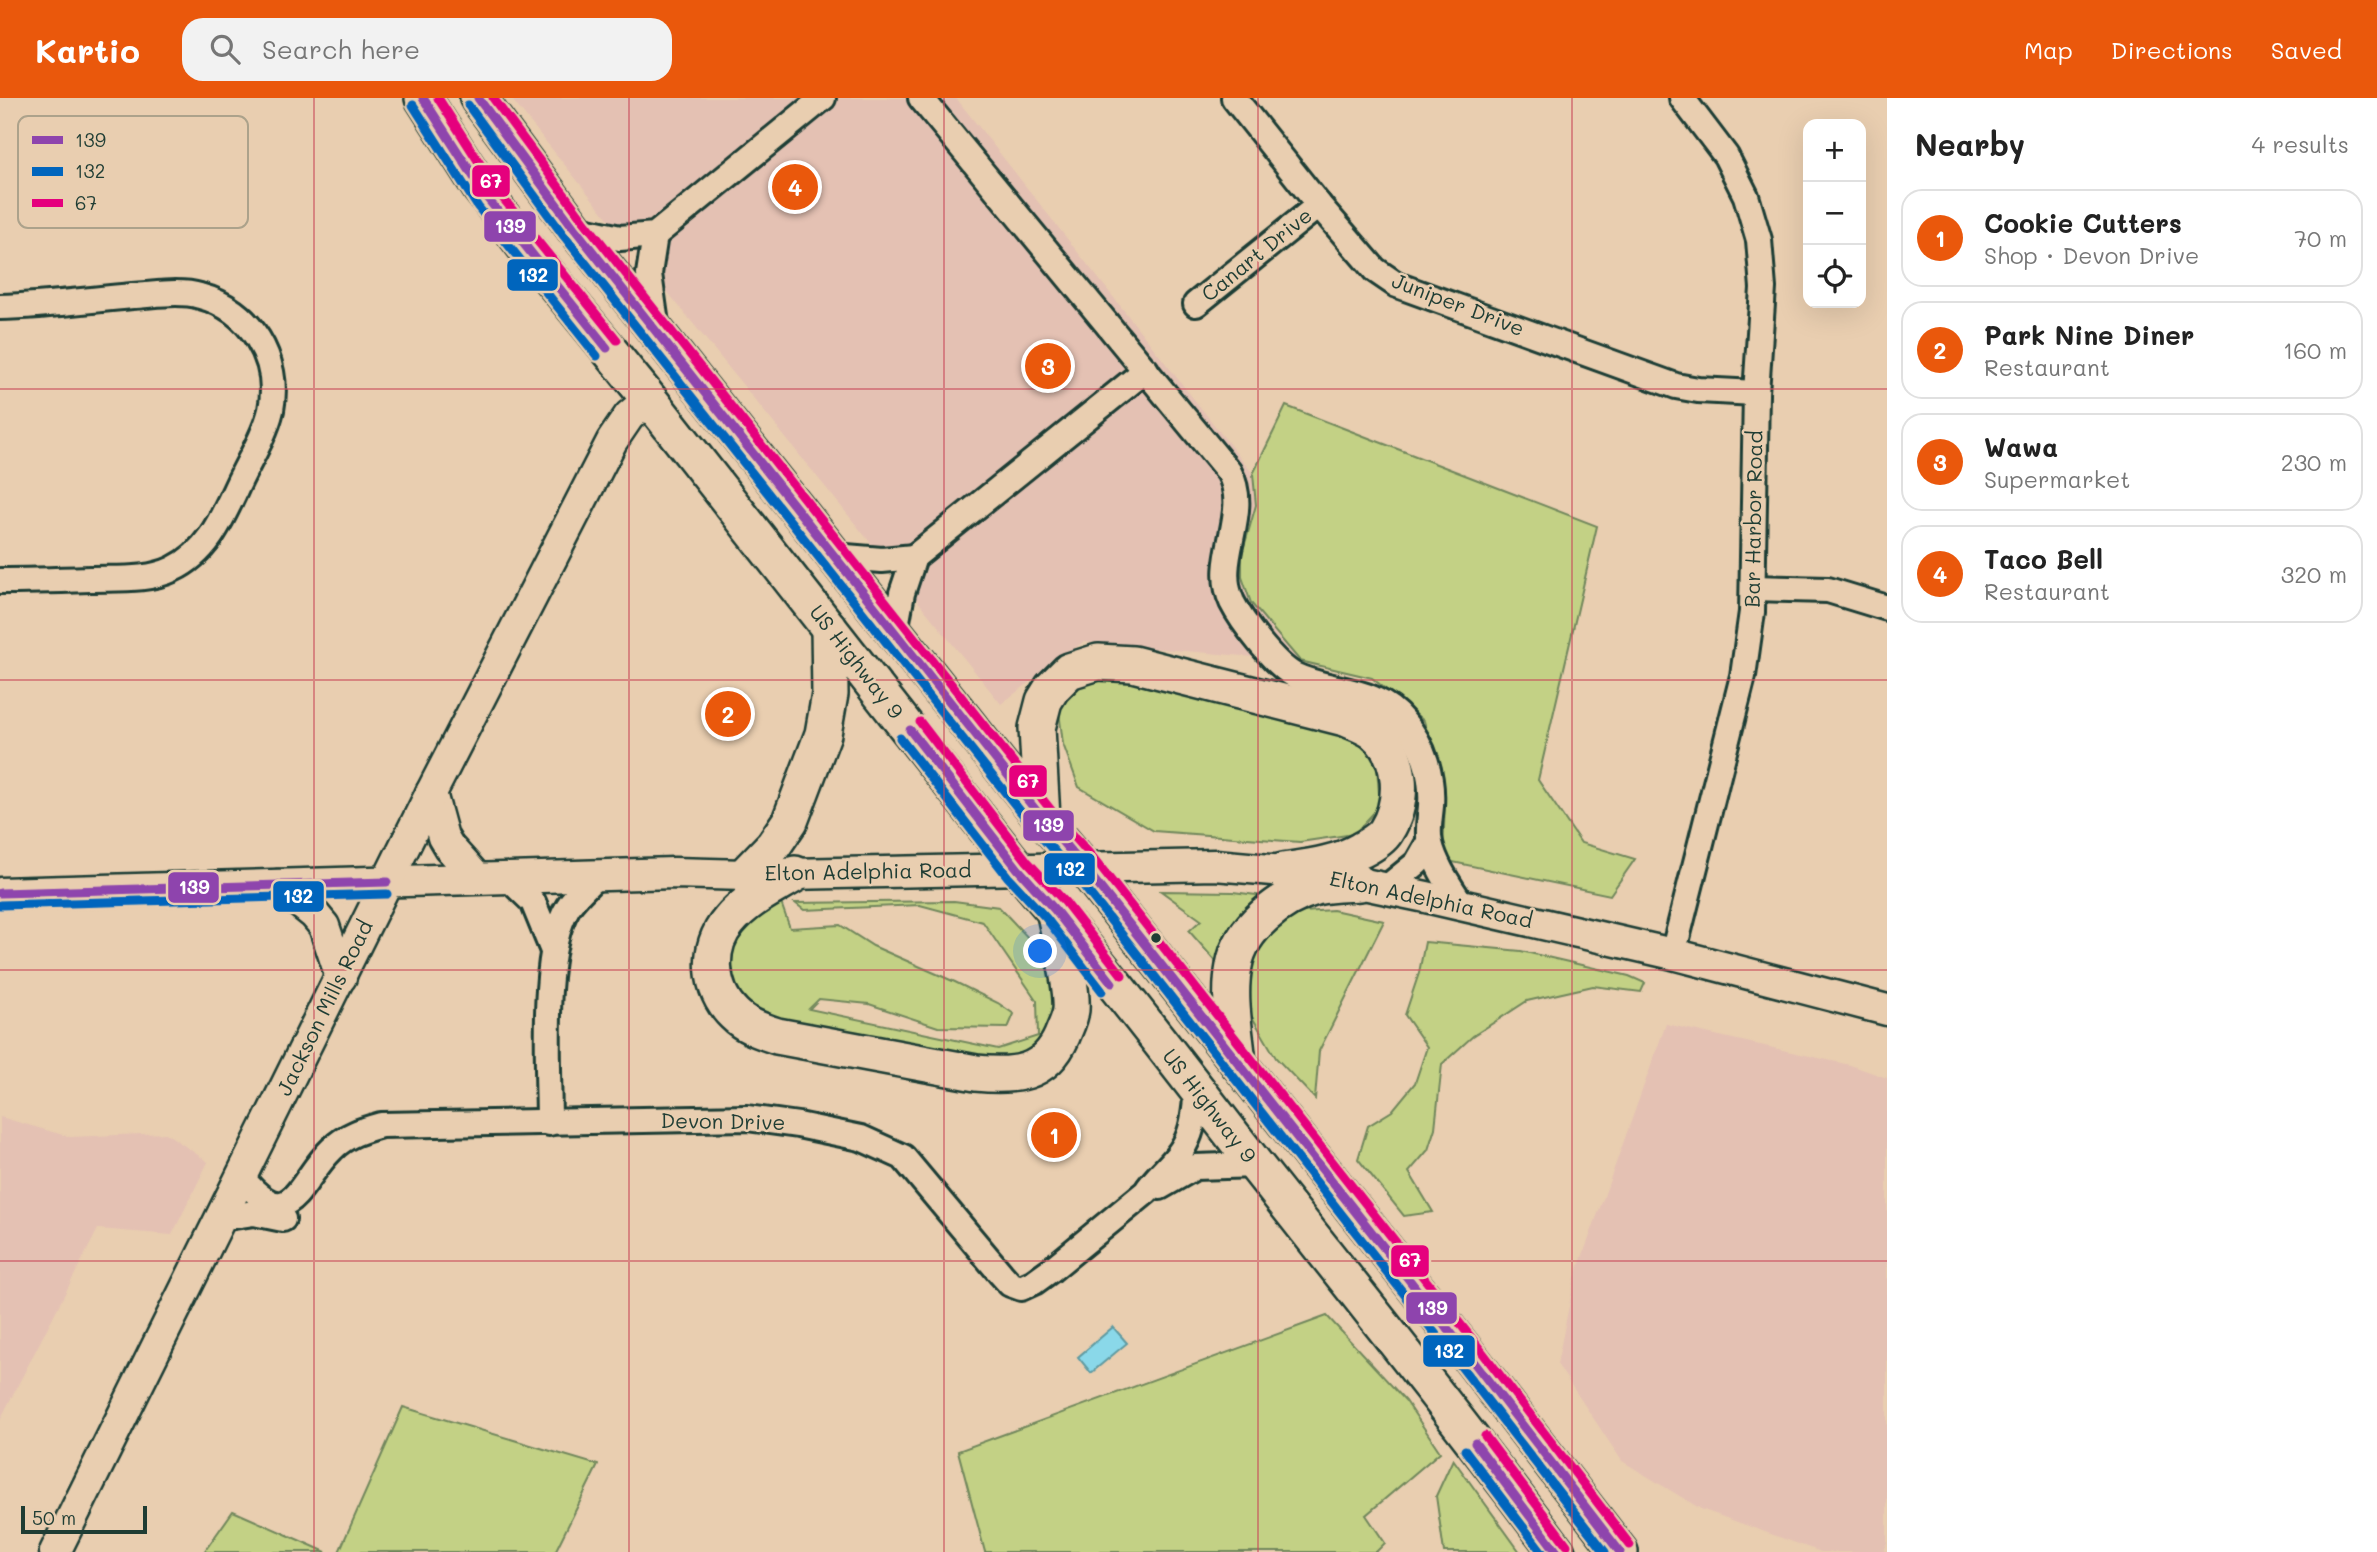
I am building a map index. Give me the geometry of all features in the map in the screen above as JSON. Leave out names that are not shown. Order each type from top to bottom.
[{"type":"highway","name":"US Highway 9","points":[[423,98],[488,199],[649,399],[1018,869],[1055,910],[1419,1371],[1557,1552]]},
{"type":"highway","points":[[478,98],[574,228],[1042,818],[1084,867],[1620,1552]]},
{"type":"highway","points":[[745,874],[773,846],[790,821],[823,734],[830,694],[829,628]]},
{"type":"highway","points":[[1042,818],[1040,765],[1036,741],[1040,714],[1048,695],[1069,671],[1098,662],[1133,664],[1345,718],[1375,733],[1394,758],[1399,781],[1396,809],[1385,833],[1361,851],[1329,864],[1283,871]]},
{"type":"highway","points":[[794,874],[743,906],[720,931],[713,958],[714,974],[717,988],[732,1013],[758,1030],[777,1036],[976,1073],[1022,1073],[1038,1066],[1051,1054],[1059,1041],[1071,1012],[1055,910]]},
{"type":"highway","points":[[1238,1063],[1232,979],[1234,962],[1247,934],[1285,900],[1317,887],[1372,886]]},
{"type":"main road","name":"Jackson Mills Road","points":[[55,1552],[431,793],[612,441],[629,416],[649,399]]},
{"type":"main road","points":[[431,793],[443,837],[477,878]]},
{"type":"main road","name":"Elton Adelphia Road","points":[[0,893],[597,875],[794,874],[1215,865],[1283,871],[1462,905],[1673,954],[1887,1010]]},
{"type":"main road","points":[[278,886],[314,914],[324,926],[341,976]]},
{"type":"street","points":[[574,228],[620,238],[655,235],[823,98]]},
{"type":"street","points":[[921,98],[1146,370],[1233,480],[1237,503],[1225,576],[1232,601],[1240,616],[1277,662],[1291,673],[1369,695],[1403,720],[1420,746],[1427,768],[1432,793],[1429,842],[1438,864],[1462,905]]},
{"type":"street","name":"Juniper Drive","points":[[1234,98],[1375,270],[1397,285],[1676,386],[1756,393]]},
{"type":"street","name":"Bar Harbor Road","points":[[1673,954],[1743,676],[1754,588],[1756,393],[1763,288],[1762,263],[1754,219],[1746,196],[1726,156],[1682,98]]},
{"type":"street","name":"Canart Drive","points":[[1196,304],[1319,205]]},
{"type":"street","points":[[655,235],[649,274],[657,332]]},
{"type":"street","points":[[0,306],[168,293],[207,298],[237,313],[255,332],[268,357],[273,396],[264,431],[220,522],[211,538],[192,557],[174,569],[157,575],[0,581]]},
{"type":"street","points":[[895,632],[902,593],[915,557],[1146,370]]},
{"type":"street","points":[[834,556],[882,561],[915,557]]},
{"type":"street","points":[[1754,588],[1828,590],[1887,608]]},
{"type":"street","points":[[1372,886],[1417,863],[1429,842]]},
{"type":"street","points":[[549,1123],[553,951],[568,907],[597,875]]},
{"type":"street","points":[[508,878],[533,902],[553,951]]},
{"type":"street","points":[[1146,1192],[1184,1146],[1192,1129],[1197,1090]]},
{"type":"street","name":"Devon Drive","points":[[241,1177],[255,1194],[268,1203],[278,1205],[288,1202],[343,1139],[381,1125],[416,1122],[549,1123],[765,1119],[874,1143],[903,1157],[1010,1284],[1021,1287],[1034,1282],[1052,1269],[1146,1192]]},
{"type":"street","points":[[1146,1192],[1165,1185],[1195,1167],[1256,1165]]},
{"type":"street","name":"Devon Drive","points":[[221,1218],[254,1213],[285,1219],[297,1214],[303,1204],[309,1181]]},
{"type":"shaded area","points":[[517,98],[956,98],[1253,474],[1256,505],[1242,554],[1251,603],[1300,661],[1083,642],[1001,704],[513,101]]},
{"type":"shaded area","points":[[1666,1024],[1850,1065],[1887,1078],[1887,1543],[1884,1552],[1821,1552],[1701,1509],[1622,1461],[1557,1364],[1575,1277]]},
{"type":"shaded area","points":[[0,1117],[70,1137],[166,1133],[208,1162],[172,1235],[98,1229],[0,1420]]},
{"type":"green space","points":[[1286,406],[1597,526],[1538,780],[1581,843],[1635,859],[1610,895],[1443,860],[1445,797],[1424,721],[1372,678],[1300,661],[1251,603],[1242,577],[1242,554],[1256,505],[1253,474]]},
{"type":"green space","points":[[1114,672],[1358,734],[1377,768],[1380,806],[1354,834],[1300,842],[1154,831],[1079,787],[1063,744],[1058,703],[1070,685]]},
{"type":"green space","points":[[1161,891],[1233,892],[1272,897],[1219,965],[1189,931],[1201,920]]},
{"type":"green space","points":[[954,901],[999,907],[1034,944],[1054,982],[1055,1006],[1047,1035],[1039,1048],[1001,1066],[779,1024],[736,998],[724,967],[729,942],[762,907],[781,903],[790,928],[840,925],[873,946],[955,982],[1014,1014],[1008,1028],[938,1027],[869,1004],[819,999],[809,1009],[998,1049],[1038,1036],[1037,1001],[983,922],[920,905],[804,910],[795,903]]},
{"type":"green space","points":[[1333,910],[1384,921],[1319,1051],[1315,1099],[1276,1058],[1248,1010],[1242,964],[1288,913]]},
{"type":"green space","points":[[1425,942],[1521,951],[1629,976],[1645,983],[1641,992],[1593,986],[1527,1001],[1473,1036],[1442,1064],[1435,1128],[1428,1150],[1409,1172],[1433,1212],[1404,1216],[1358,1159],[1368,1126],[1392,1111],[1415,1083],[1427,1047],[1405,1015],[1419,973]]},
{"type":"green space","points":[[1327,1316],[1406,1401],[1440,1452],[1366,1515],[1385,1543],[1376,1552],[985,1552],[958,1451]]},
{"type":"green space","points":[[403,1407],[598,1465],[555,1552],[339,1552]]},
{"type":"green space","points":[[1453,1459],[1520,1552],[1444,1552],[1436,1496]]},
{"type":"green space","points":[[233,1511],[326,1552],[204,1552]]},
{"type":"water","points":[[1113,1327],[1127,1343],[1091,1373],[1078,1357]]},
{"type":"transit line","name":"139","points":[[423,98],[488,199],[607,348]]},
{"type":"transit line","name":"67","points":[[438,98],[498,192],[617,340]]},
{"type":"transit line","name":"139","points":[[478,98],[574,228],[1042,818],[1084,867],[1620,1552]]},
{"type":"transit line","name":"67","points":[[493,98],[584,221],[1051,810],[1094,859],[1476,1344],[1630,1545]]},
{"type":"transit line","name":"132","points":[[413,105],[478,207],[597,356]]},
{"type":"transit line","name":"132","points":[[468,105],[564,236],[1032,826],[1075,875],[1605,1552]]},
{"type":"transit line","name":"67","points":[[920,722],[1027,861],[1065,902],[1122,975]]},
{"type":"transit line","name":"139","points":[[910,730],[1018,869],[1055,910],[1112,983]]},
{"type":"transit line","name":"132","points":[[900,738],[1008,877],[1046,918],[1102,991]]},
{"type":"transit line","name":"139","points":[[0,893],[387,882]]},
{"type":"transit line","name":"132","points":[[0,905],[387,894]]},
{"type":"transit line","name":"67","points":[[1485,1436],[1567,1545]]},
{"type":"transit line","name":"139","points":[[1475,1443],[1557,1552]]},
{"type":"transit line","name":"132","points":[[1465,1450],[1542,1552]]},
{"type":"place","name":"Taco Bell","points":[[795,187]]},
{"type":"place","name":"Wawa","points":[[1048,366]]},
{"type":"place","name":"Park Nine Diner","points":[[728,714]]},
{"type":"place","name":"Cookie Cutters","points":[[1054,1135]]}]
